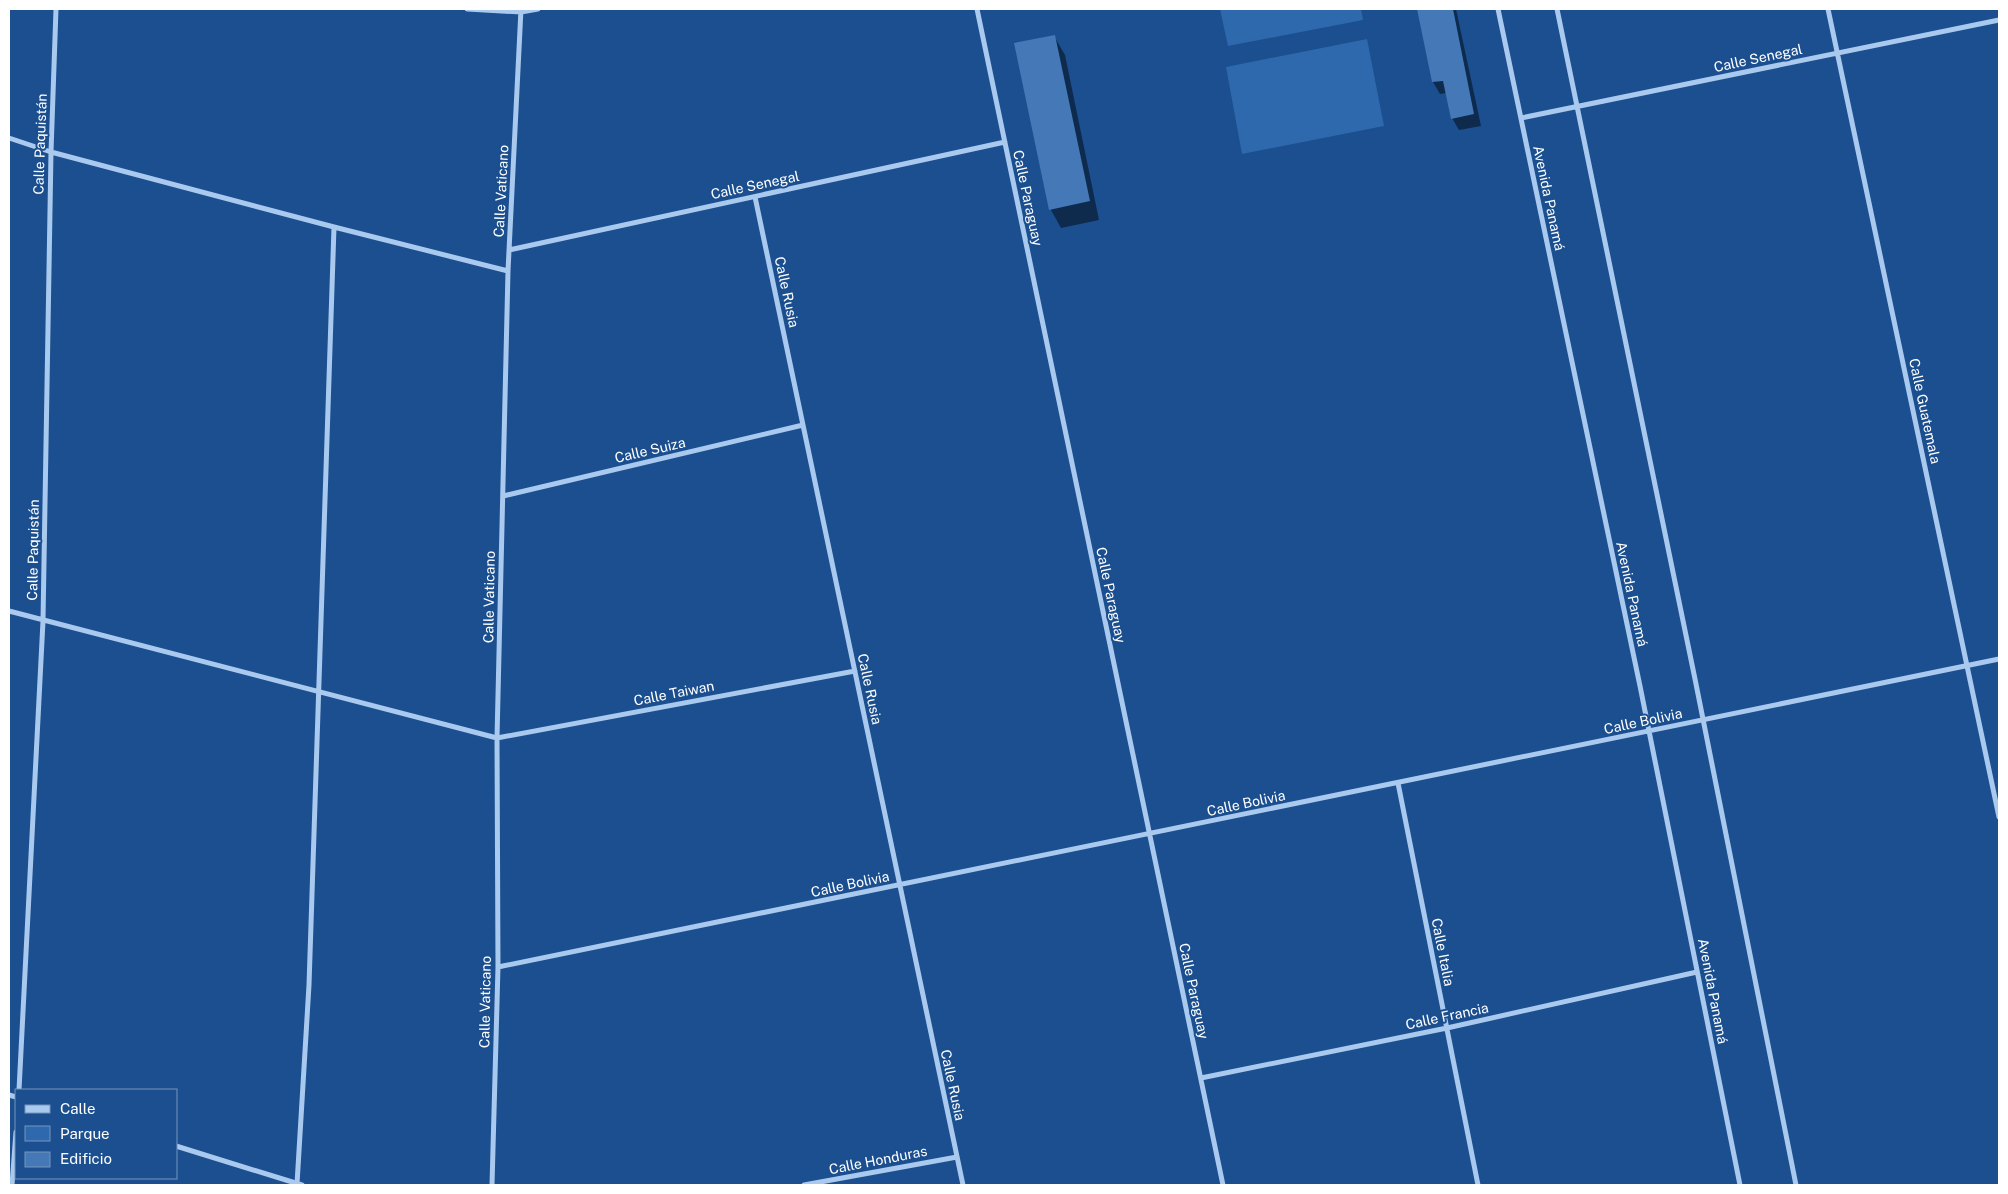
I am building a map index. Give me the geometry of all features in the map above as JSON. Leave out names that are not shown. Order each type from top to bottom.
[{"type":"street","name":"Calle Paquistán","points":[[19,1089],[43,621],[51,152],[56,9]]},
{"type":"street","points":[[467,9],[538,9]]},
{"type":"street","name":"Calle Paraguay","points":[[977,9],[1223,1185]]},
{"type":"street","name":"Avenida Panamá","points":[[1498,9],[1649,732],[1740,1185]]},
{"type":"street","points":[[1557,9],[1796,1185]]},
{"type":"street","name":"Calle Guatemala","points":[[1828,9],[1999,817]]},
{"type":"street","name":"Calle Vaticano","points":[[492,1185],[498,967],[497,738],[508,270],[521,10]]},
{"type":"street","name":"Calle Senegal","points":[[1521,118],[1999,20]]},
{"type":"street","points":[[9,138],[51,152],[334,227],[508,270]]},
{"type":"street","name":"Calle Senegal","points":[[509,250],[1005,142]]},
{"type":"street","name":"Calle Rusia","points":[[755,197],[963,1185]]},
{"type":"street","points":[[178,1147],[300,1185],[309,985],[334,227]]},
{"type":"street","name":"Calle Suiza","points":[[503,496],[803,425]]},
{"type":"street","points":[[9,611],[497,738]]},
{"type":"street","name":"Calle Bolivia","points":[[498,967],[1999,659]]},
{"type":"street","name":"Calle Taiwan","points":[[497,738],[855,671]]},
{"type":"street","name":"Calle Italia","points":[[1398,783],[1478,1185]]},
{"type":"street","name":"Calle Francia","points":[[1201,1078],[1446,1028],[1697,972]]},
{"type":"street","points":[[12,1185],[15,1145]]},
{"type":"street","name":"Calle Honduras","points":[[804,1185],[957,1157]]},
{"type":"green space","points":[[1220,9],[1361,9],[1363,20],[1228,46]]},
{"type":"green space","points":[[1367,39],[1384,126],[1242,154],[1226,67]]},
{"type":"building","points":[[1417,9],[1453,9],[1474,114],[1451,119],[1443,81],[1432,82]]},
{"type":"building","points":[[1055,35],[1090,201],[1049,210],[1014,43]]}]
